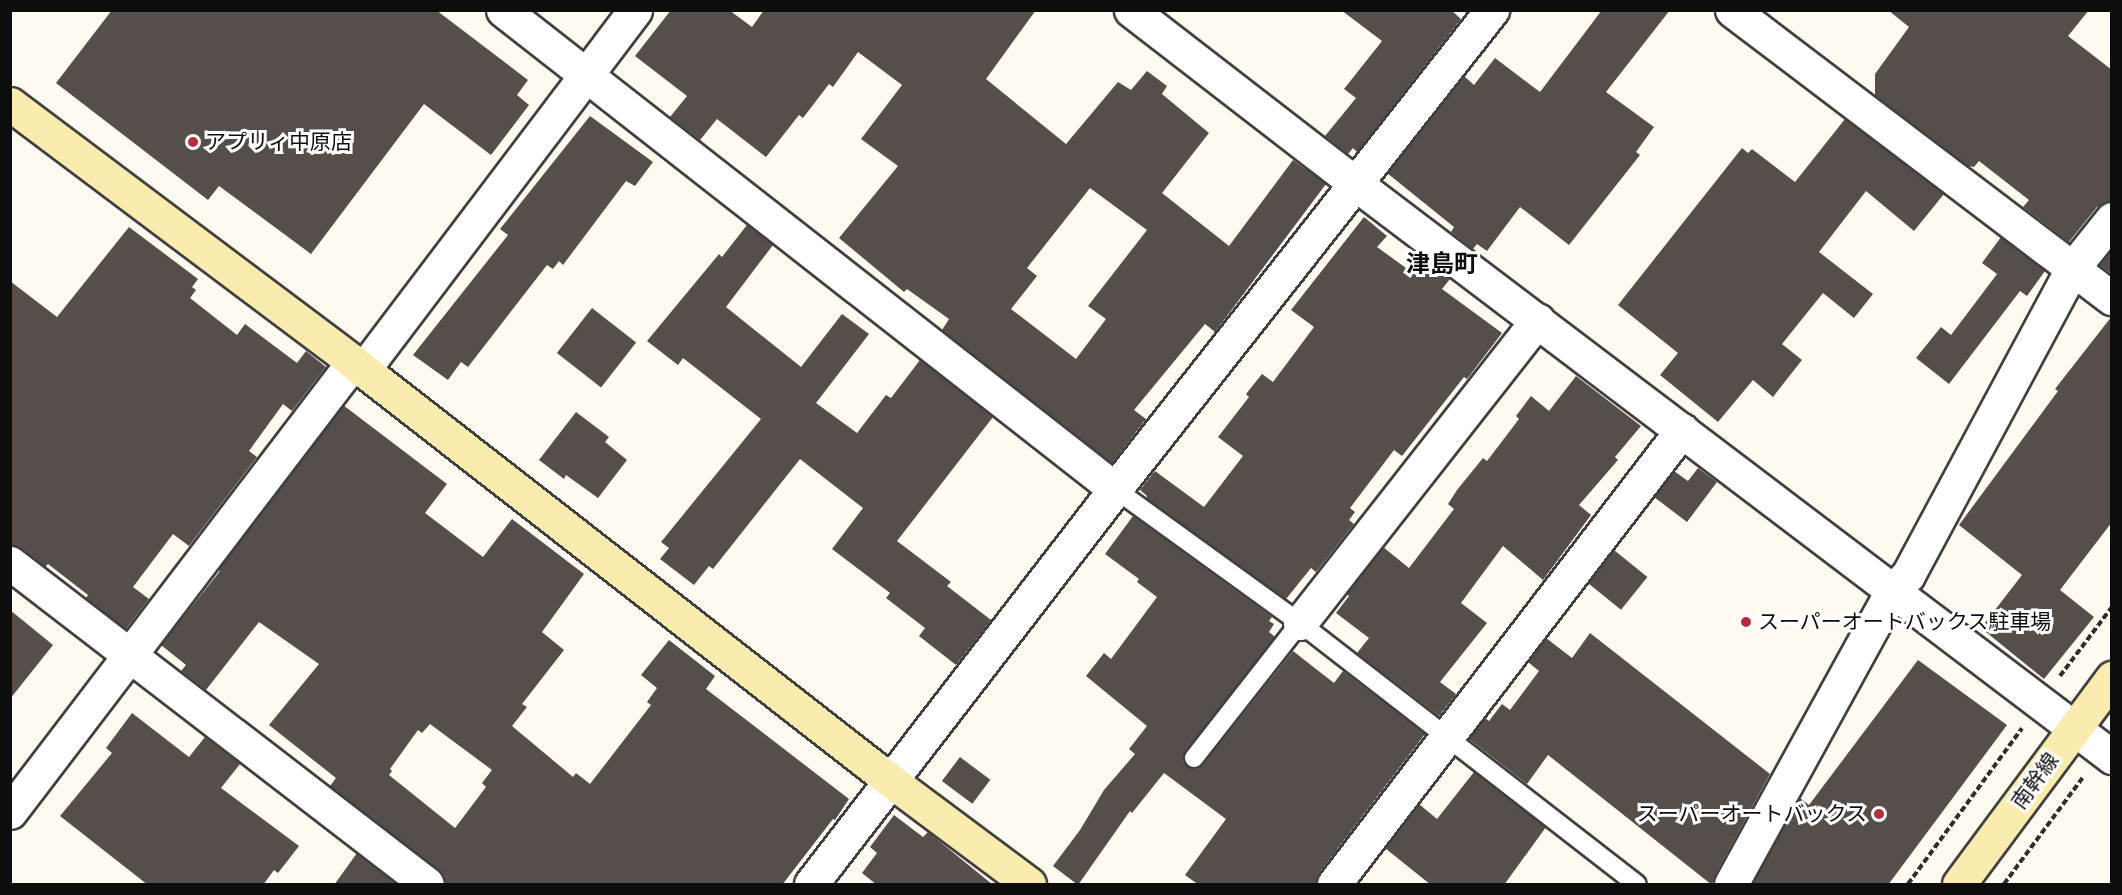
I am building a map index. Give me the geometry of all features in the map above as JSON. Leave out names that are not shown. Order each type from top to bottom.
[{"type":"street","points":[[503,10],[1115,489]]},
{"type":"street","points":[[10,812],[129,654],[358,366],[635,10]]},
{"type":"street","points":[[1131,10],[1356,184],[2107,754]]},
{"type":"street","points":[[811,885],[1115,489],[1492,10]]},
{"type":"street","points":[[1732,10],[2112,298]]},
{"type":"street","points":[[10,104],[358,366],[891,781],[1029,885]]},
{"type":"street","points":[[1731,885],[1892,591],[1908,575],[2072,269],[2112,219]]},
{"type":"street","points":[[1300,623],[1538,320]]},
{"type":"street","points":[[1334,885],[1682,430]]},
{"type":"street","points":[[10,563],[427,885]]},
{"type":"street","name":"南幹線","points":[[1959,885],[2112,678]]},
{"type":"lane","points":[[1115,489],[1300,623],[1637,885]]},
{"type":"lane","points":[[1194,758],[1300,623]]},
{"type":"path","points":[[1908,885],[2112,607]]},
{"type":"path","points":[[2004,885],[2107,754]]},
{"type":"building","points":[[112,10],[436,10],[528,80],[517,95],[529,105],[491,155],[424,104],[311,254],[219,186],[208,200],[56,83]]},
{"type":"building","points":[[671,10],[729,10],[752,27],[764,10],[1036,10],[986,79],[1066,144],[1118,82],[1131,90],[1147,71],[1167,86],[1162,94],[1209,133],[1162,193],[1229,246],[1293,160],[1326,184],[1215,332],[1205,324],[1134,410],[1146,419],[1112,463],[942,330],[949,319],[907,289],[904,292],[839,238],[898,166],[861,139],[902,85],[858,52],[833,87],[829,84],[803,118],[799,115],[766,157],[717,119],[700,140],[670,117],[687,96],[635,56]],"holes":[[[1090,188],[1147,230],[1088,306],[1106,319],[1076,359],[1011,309],[1037,276],[1027,268]]]},
{"type":"building","points":[[1341,10],[1451,10],[1461,19],[1357,152],[1353,148],[1348,154],[1325,136],[1356,98],[1344,89],[1382,41]]},
{"type":"building","points":[[1602,10],[1670,10],[1606,92],[1654,127],[1636,152],[1640,155],[1569,245],[1520,207],[1487,251],[1477,244],[1473,249],[1451,232],[1454,227],[1387,173],[1464,76],[1474,85],[1495,58],[1540,92]]},
{"type":"building","points":[[1888,10],[2089,10],[2068,36],[2112,70],[2112,201],[2097,207],[2069,242],[2023,207],[2029,200],[1979,161],[1974,167],[1968,166],[1875,95],[1875,74],[1909,27]]},
{"type":"building","points":[[590,116],[653,162],[635,186],[626,181],[563,265],[559,261],[553,269],[547,265],[468,367],[461,362],[448,380],[413,355],[508,235],[500,229]]},
{"type":"building","points":[[1845,119],[1944,194],[1914,231],[1866,191],[1819,252],[1873,294],[1854,318],[1823,293],[1782,344],[1802,360],[1773,397],[1753,380],[1718,422],[1660,375],[1678,353],[1618,305],[1742,148],[1748,153],[1752,149],[1795,182]]},
{"type":"building","points":[[1364,217],[1387,236],[1377,247],[1417,276],[1428,262],[1450,279],[1442,289],[1502,333],[1467,379],[1464,377],[1402,456],[1394,450],[1350,508],[1355,512],[1349,520],[1354,524],[1316,572],[1311,568],[1286,599],[1146,498],[1147,496],[1140,490],[1155,471],[1204,507],[1243,456],[1218,437],[1249,397],[1246,394],[1262,374],[1273,382],[1314,327],[1291,310]]},
{"type":"building","points":[[747,225],[773,245],[726,307],[801,367],[842,314],[869,334],[816,403],[857,433],[886,395],[891,398],[920,360],[993,417],[897,541],[951,582],[947,586],[991,620],[956,665],[919,636],[925,628],[886,598],[890,593],[832,549],[863,508],[800,459],[713,569],[709,566],[694,585],[660,559],[669,548],[661,542],[761,419],[683,358],[678,365],[647,341],[719,254],[722,257]]},
{"type":"building","points":[[129,227],[198,279],[192,287],[196,290],[190,298],[237,335],[245,324],[297,363],[306,351],[326,367],[292,411],[283,404],[249,451],[257,457],[189,546],[173,534],[133,587],[149,599],[126,629],[48,564],[45,567],[21,548],[10,545],[10,281],[57,317]]},
{"type":"building","points":[[2001,237],[2045,271],[2027,296],[2020,291],[1949,384],[1916,358],[1941,327],[1951,335],[1997,274],[1982,263]]},
{"type":"building","points":[[2112,250],[2112,274],[2099,265]]},
{"type":"building","points":[[592,308],[636,342],[601,387],[557,353]]},
{"type":"building","points":[[2112,316],[2112,522],[2060,590],[2094,617],[2044,679],[1981,628],[2022,575],[1959,525],[2058,391],[2055,389]]},
{"type":"building","points":[[1576,376],[1641,426],[1615,457],[1618,460],[1579,505],[1591,515],[1543,580],[1503,546],[1461,603],[1487,623],[1440,682],[1456,694],[1439,716],[1357,653],[1369,638],[1336,613],[1349,596],[1347,594],[1383,547],[1409,568],[1454,509],[1448,504],[1457,490],[1483,458],[1487,461],[1519,419],[1516,416],[1531,396],[1549,411]]},
{"type":"building","points":[[343,405],[447,484],[425,513],[483,557],[512,519],[584,574],[542,632],[564,650],[522,704],[527,707],[512,726],[573,777],[576,773],[590,784],[651,705],[647,702],[657,688],[641,675],[669,640],[715,676],[706,689],[849,799],[835,820],[833,819],[782,885],[445,885],[444,876],[438,869],[330,786],[336,778],[269,725],[319,664],[259,622],[206,690],[181,671],[186,665],[161,645],[220,571],[218,570]],"holes":[[[430,724],[492,770],[482,783],[486,787],[455,828],[389,775],[392,771],[390,769],[418,730],[422,733]]]},
{"type":"building","points":[[576,412],[609,437],[605,442],[627,460],[598,498],[566,475],[564,479],[539,460]]},
{"type":"building","points":[[1698,468],[1717,482],[1687,522],[1654,497],[1674,471],[1688,481]]},
{"type":"building","points":[[1133,516],[1272,617],[1269,621],[1274,624],[1269,632],[1275,637],[1185,751],[1183,762],[1188,767],[1198,769],[1203,765],[1293,651],[1334,683],[1343,671],[1425,734],[1319,873],[1316,885],[1199,885],[1185,875],[1226,819],[1164,773],[1132,813],[1130,811],[1078,885],[1053,866],[1080,830],[1104,790],[1135,754],[1129,749],[1147,726],[1086,676],[1104,653],[1111,659],[1157,597],[1137,582],[1139,579],[1105,554]]},
{"type":"building","points":[[1614,550],[1647,577],[1621,610],[1588,583]]},
{"type":"building","points":[[10,610],[53,645],[10,699]]},
{"type":"building","points":[[1590,633],[1770,774],[1715,875],[1712,885],[1548,755],[1527,784],[1469,739],[1485,718],[1489,721],[1502,704],[1510,710],[1539,671],[1528,662],[1546,638],[1572,658]]},
{"type":"building","points":[[1918,660],[2007,725],[1888,885],[1752,885],[1800,798],[1809,805]]},
{"type":"building","points":[[132,713],[189,757],[205,737],[240,764],[221,788],[299,846],[278,873],[274,870],[263,885],[148,885],[60,816],[112,753],[106,748]]},
{"type":"building","points":[[960,757],[990,780],[972,804],[942,781]]},
{"type":"building","points":[[1474,772],[1546,827],[1504,885],[1431,885],[1385,848],[1419,804],[1437,819]]},
{"type":"building","points":[[894,815],[923,837],[928,832],[993,885],[877,885],[862,873],[877,853],[870,847]]},
{"type":"building","points":[[357,853],[397,885],[334,885]]},
{"type":"place","name":"アプリィ中原店","points":[[193,142]]},
{"type":"place","name":"スーパーオートバックス駐車場","points":[[1746,622]]},
{"type":"place","name":"スーパーオートバックス","points":[[1879,814]]},
{"type":"district","name":"津島町","points":[[1442,264]]}]
